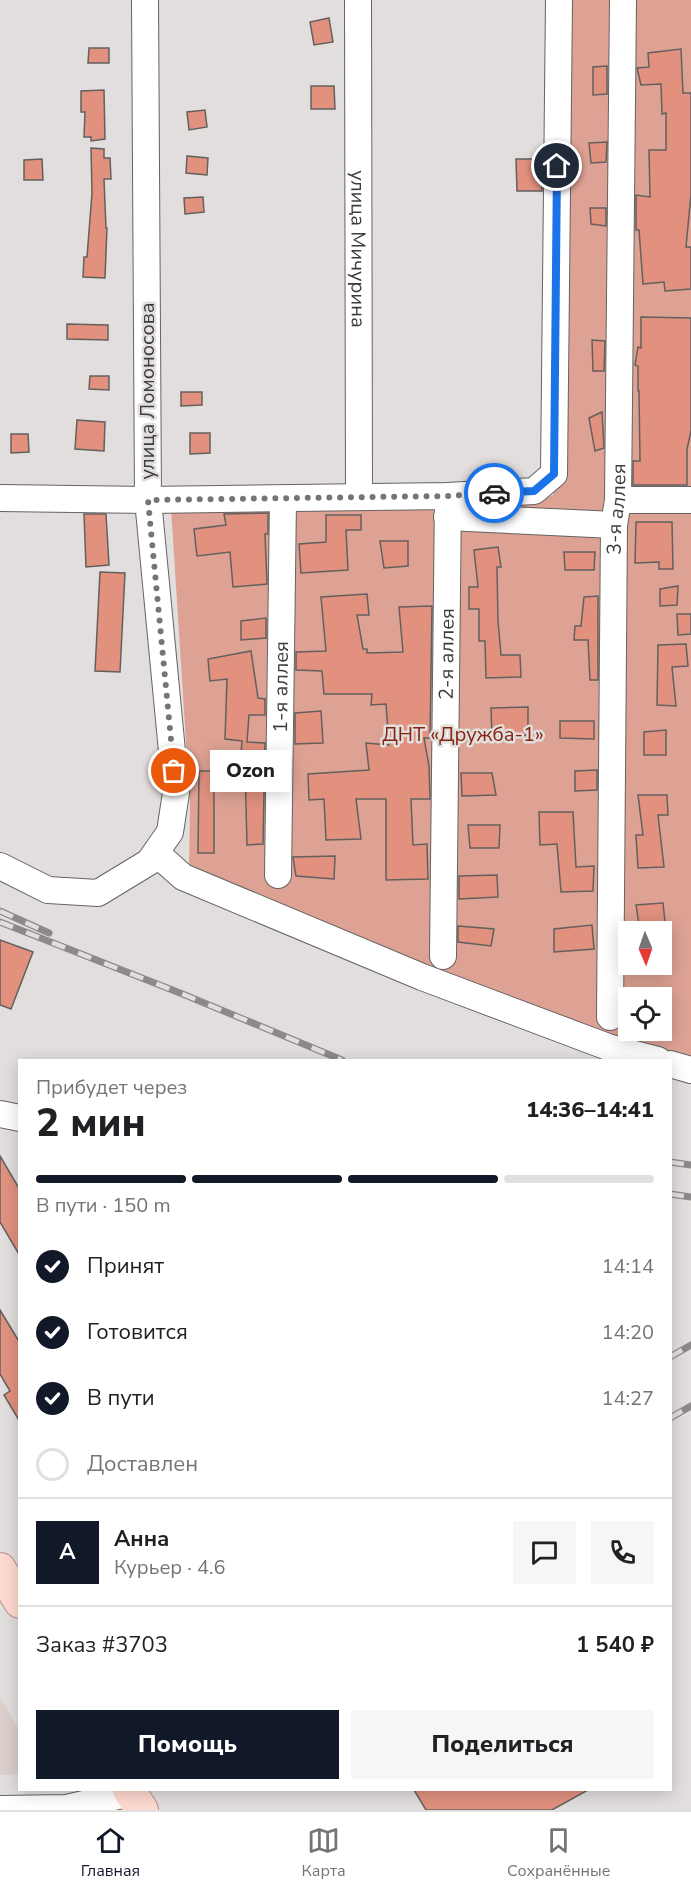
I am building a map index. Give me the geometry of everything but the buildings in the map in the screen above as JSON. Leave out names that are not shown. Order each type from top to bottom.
[{"type":"main road","points":[[0,1569],[18,1599]]},
{"type":"street","name":"улица Ломоносова","points":[[0,866],[48,890],[98,893],[149,862],[170,832],[176,793],[148,500],[145,0]]},
{"type":"street","name":"улица Мичурина","points":[[358,0],[359,497]]},
{"type":"street","points":[[448,507],[534,491],[554,474],[559,0]]},
{"type":"street","name":"3-я аллея","points":[[610,1017],[623,0]]},
{"type":"street","points":[[0,498],[283,500],[359,497],[448,507],[616,512],[691,500]]},
{"type":"street","name":"1-я аллея","points":[[278,875],[283,500]]},
{"type":"street","name":"2-я аллея","points":[[443,956],[448,507]]},
{"type":"street","points":[[156,853],[183,877],[422,978],[608,1047],[654,1059]]},
{"type":"street","points":[[672,1065],[691,1070]]},
{"type":"street","points":[[0,1114],[18,1118]]},
{"type":"street","points":[[0,1809],[67,1808],[134,1798]]},
{"type":"shaded area","points":[[0,1697],[18,1728],[18,1774],[0,1775]]},
{"type":"green space","name":"ДНТ «Дружба-1»","points":[[564,0],[691,0],[691,1060],[626,1041],[672,1041],[672,987],[618,987],[618,1039],[189,871],[190,804],[171,508],[512,505],[530,504],[553,495],[565,466]]},
{"type":"railway","points":[[0,911],[49,933]]},
{"type":"railway","points":[[0,922],[340,1059]]},
{"type":"railway","points":[[672,1162],[691,1165]]},
{"type":"railway","points":[[672,1194],[691,1197]]},
{"type":"railway","points":[[672,1356],[691,1345]]},
{"type":"railway","points":[[672,1417],[691,1406]]},
{"type":"way so far","points":[[174,771],[148,500],[283,500],[494,493]]},
{"type":"place","name":"Ozon","points":[[174,771]]},
{"type":"route","points":[[494,493],[534,491],[554,474],[557,166]]}]
